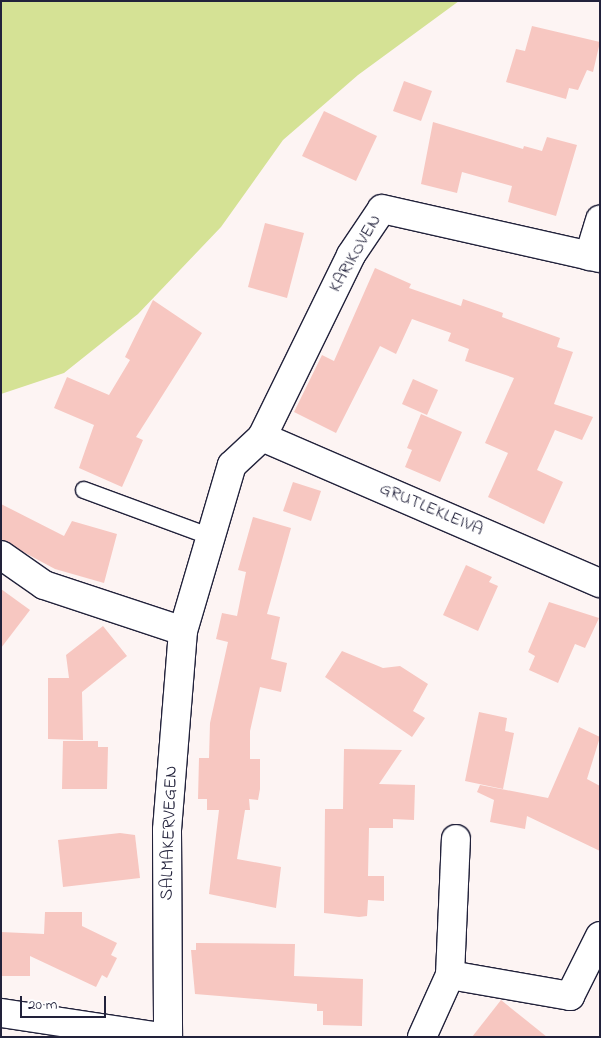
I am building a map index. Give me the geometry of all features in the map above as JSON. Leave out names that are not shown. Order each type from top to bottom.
[{"type":"street","name":"KARIKOVEN","points":[[262,437],[351,256],[382,209],[594,257],[600,220]]},
{"type":"street","name":"SALMAKERVEGEN","points":[[168,1037],[167,830],[183,631],[232,465],[262,437]]},
{"type":"street","name":"GRUTLEKLEIVA","points":[[262,437],[600,583]]},
{"type":"street","points":[[1,555],[59,590],[183,631]]},
{"type":"street","points":[[422,1037],[450,975],[456,838]]},
{"type":"street","points":[[450,975],[570,996],[600,936]]},
{"type":"street","points":[[1,1013],[160,1037]]},
{"type":"lane","points":[[84,490],[211,538]]},
{"type":"green space","points":[[1,1],[459,1],[358,75],[283,140],[221,227],[138,314],[64,373],[1,394]]},
{"type":"building","points":[[532,26],[600,42],[593,72],[587,70],[578,90],[569,88],[566,99],[506,82],[516,49],[525,51]]},
{"type":"building","points":[[404,81],[432,91],[421,121],[393,111]]},
{"type":"building","points":[[324,111],[377,136],[356,181],[302,156]]},
{"type":"building","points":[[433,122],[523,149],[524,146],[542,151],[547,137],[577,145],[556,216],[508,202],[512,186],[462,172],[457,193],[421,184]]},
{"type":"building","points":[[265,223],[304,233],[287,298],[248,287]]},
{"type":"building","points":[[375,268],[411,284],[409,288],[461,306],[463,299],[503,313],[502,317],[560,338],[557,347],[573,352],[554,404],[593,417],[582,440],[555,430],[537,470],[563,482],[544,524],[488,497],[508,453],[485,443],[514,378],[465,361],[469,349],[448,341],[451,333],[412,319],[396,354],[380,346],[336,433],[294,412],[322,355],[334,361]]},
{"type":"building","points":[[153,300],[202,333],[136,437],[143,440],[122,487],[79,468],[94,425],[54,408],[67,377],[109,395],[130,360],[125,357]]},
{"type":"building","points":[[413,379],[438,390],[427,415],[402,404]]},
{"type":"building","points":[[421,414],[462,432],[440,482],[405,467],[412,450],[407,448]]},
{"type":"building","points":[[293,482],[321,491],[311,521],[283,511]]},
{"type":"building","points":[[1,504],[64,536],[72,521],[117,534],[104,583],[55,569],[1,540]]},
{"type":"building","points":[[253,517],[291,528],[267,614],[280,617],[271,659],[287,663],[281,692],[260,687],[250,731],[250,759],[260,759],[260,789],[258,800],[249,799],[250,810],[245,810],[237,859],[281,867],[276,908],[209,894],[219,810],[207,810],[207,799],[198,799],[199,758],[209,758],[210,723],[228,642],[216,639],[222,613],[237,616],[246,572],[238,570]]},
{"type":"building","points":[[466,565],[492,577],[489,582],[498,586],[478,631],[443,615]]},
{"type":"building","points":[[1,589],[30,610],[1,648]]},
{"type":"building","points":[[549,602],[599,618],[585,648],[575,644],[558,683],[529,670],[535,656],[528,652]]},
{"type":"building","points":[[103,626],[127,656],[82,692],[83,740],[48,739],[48,678],[69,678],[66,655]]},
{"type":"building","points":[[342,651],[383,668],[400,666],[428,684],[413,711],[425,718],[412,737],[325,677]]},
{"type":"building","points":[[479,712],[507,718],[505,731],[514,733],[503,789],[465,781]]},
{"type":"building","points":[[579,727],[600,737],[587,779],[600,786],[600,851],[527,816],[525,829],[490,822],[494,800],[477,792],[480,785],[548,798]]},
{"type":"building","points":[[63,741],[98,741],[98,747],[108,747],[107,789],[62,789]]},
{"type":"building","points":[[344,749],[402,750],[379,784],[415,785],[414,820],[393,819],[393,828],[369,828],[368,876],[384,876],[384,901],[368,900],[367,916],[359,917],[324,913],[325,809],[343,809]]},
{"type":"building","points":[[120,833],[135,835],[140,878],[63,887],[58,840]]},
{"type":"building","points":[[45,912],[82,912],[82,926],[117,943],[111,955],[117,958],[107,978],[102,975],[96,987],[30,956],[30,976],[1,976],[1,932],[44,934]]},
{"type":"building","points":[[196,943],[295,944],[294,976],[363,979],[362,1026],[323,1025],[323,1011],[317,1011],[317,1004],[195,994],[191,950],[196,950]]},
{"type":"building","points":[[501,1000],[547,1037],[472,1037]]}]
